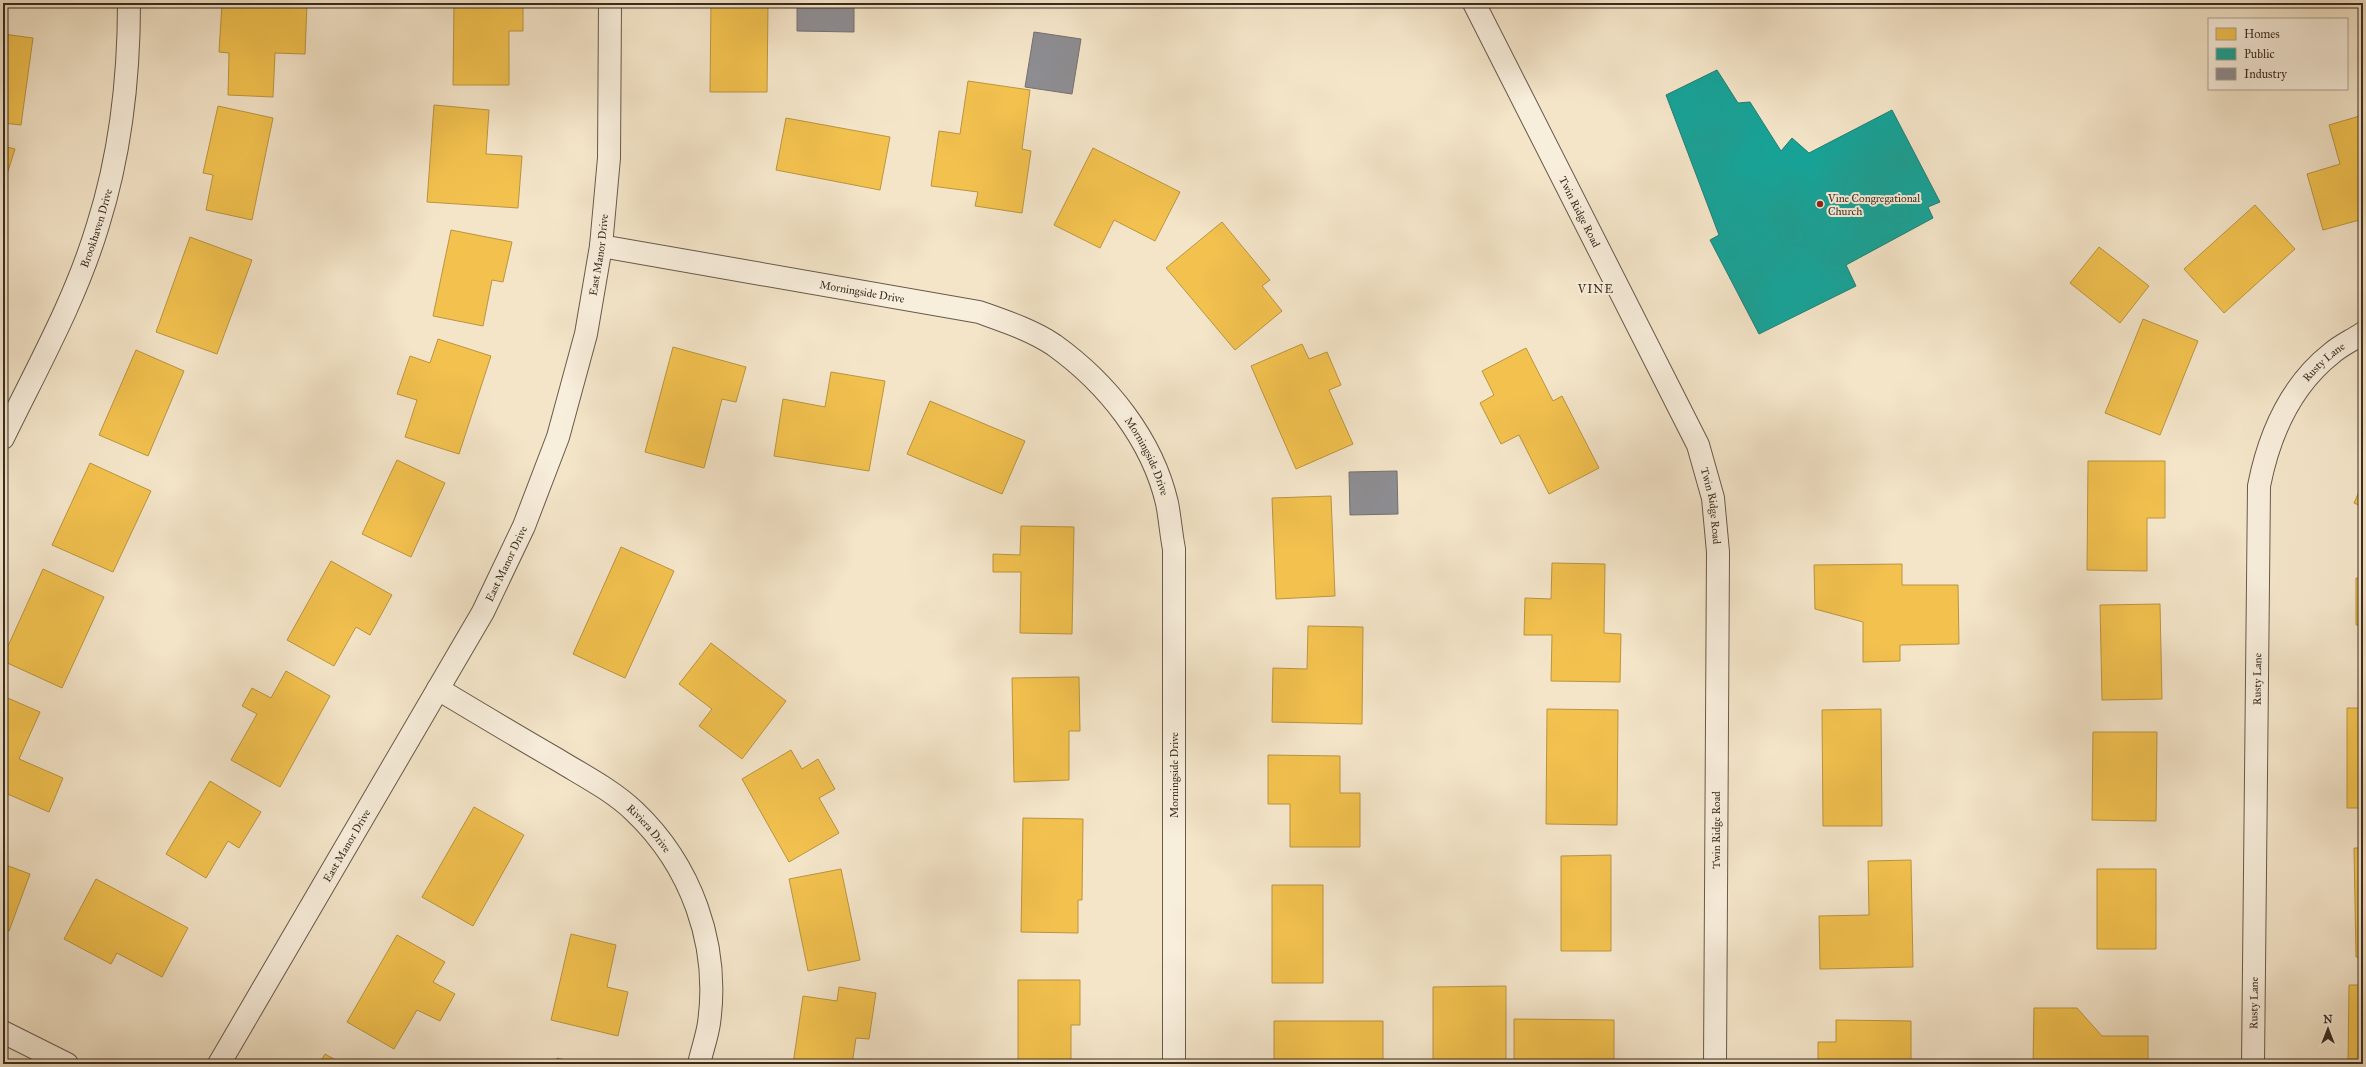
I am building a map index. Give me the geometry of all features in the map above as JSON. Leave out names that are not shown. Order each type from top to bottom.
[{"type":"street","name":"Brookhaven Drive","points":[[3,438],[68,303],[98,225],[118,144],[129,60],[129,3]]},
{"type":"street","name":"East Manor Drive","points":[[219,1064],[483,612],[524,526],[558,437],[586,334],[601,246],[609,158],[610,3]]},
{"type":"street","name":"Twin Ridge Road","points":[[1474,3],[1698,445],[1713,498],[1718,552],[1715,1064]]},
{"type":"street","name":"Morningside Drive","points":[[601,246],[979,312],[1023,328],[1054,345],[1098,382],[1128,418],[1151,458],[1167,503],[1174,549],[1174,1064]]},
{"type":"street","name":"Rusty Lane","points":[[2253,1064],[2259,486],[2266,451],[2286,407],[2306,379],[2332,353],[2363,333]]},
{"type":"street","name":"Riviera Drive","points":[[438,690],[606,788],[634,810],[665,845],[689,885],[705,929],[711,975],[709,1023],[699,1064]]},
{"type":"street","points":[[3,1032],[67,1064]]},
{"type":"building: Homes","points":[[222,3],[307,3],[305,54],[275,53],[273,97],[228,95],[229,53],[219,52]]},
{"type":"building: Homes","points":[[454,3],[523,3],[523,31],[509,31],[509,85],[453,85]]},
{"type":"building: Homes","points":[[711,3],[768,3],[767,92],[710,92]]},
{"type":"building: Homes","points":[[3,34],[33,38],[21,125],[3,123]]},
{"type":"building: Homes","points":[[968,81],[1030,90],[1022,149],[1031,151],[1022,213],[975,206],[978,192],[931,186],[939,131],[960,134]]},
{"type":"building: Homes","points":[[434,105],[489,110],[486,154],[522,156],[518,208],[427,202]]},
{"type":"building: Homes","points":[[218,106],[273,118],[252,220],[206,210],[213,175],[203,173]]},
{"type":"building: Homes","points":[[2363,115],[2363,219],[2323,230],[2307,174],[2340,164],[2329,125]]},
{"type":"building: Homes","points":[[786,118],[890,137],[880,190],[776,170]]},
{"type":"building: Homes","points":[[3,146],[15,149],[3,187]]},
{"type":"building: Homes","points":[[1093,148],[1180,192],[1155,241],[1114,220],[1100,248],[1054,225]]},
{"type":"building: Homes","points":[[2255,205],[2295,249],[2224,313],[2184,269]]},
{"type":"building: Homes","points":[[1222,222],[1270,280],[1262,286],[1282,311],[1235,350],[1166,268]]},
{"type":"building: Homes","points":[[451,230],[512,242],[503,282],[492,280],[483,326],[433,316]]},
{"type":"building: Homes","points":[[190,237],[252,260],[217,354],[156,332]]},
{"type":"building: Homes","points":[[2099,247],[2149,286],[2120,323],[2070,283]]},
{"type":"building: Homes","points":[[2143,319],[2198,341],[2160,435],[2105,413]]},
{"type":"building: Homes","points":[[438,339],[491,356],[459,454],[405,437],[417,400],[397,394],[410,356],[430,363]]},
{"type":"building: Homes","points":[[1302,344],[1309,359],[1327,352],[1341,385],[1329,390],[1353,444],[1296,469],[1251,366]]},
{"type":"building: Homes","points":[[673,347],[746,367],[736,402],[722,399],[704,468],[645,452]]},
{"type":"building: Homes","points":[[1526,348],[1553,401],[1562,396],[1599,468],[1549,494],[1519,435],[1501,444],[1480,403],[1494,395],[1482,371]]},
{"type":"building: Homes","points":[[136,350],[184,371],[148,456],[99,435]]},
{"type":"building: Homes","points":[[831,372],[885,381],[869,471],[774,456],[783,399],[825,407]]},
{"type":"building: Homes","points":[[930,401],[1025,441],[1002,494],[907,454]]},
{"type":"building: Homes","points":[[397,460],[445,483],[411,557],[362,534]]},
{"type":"building: Homes","points":[[2088,461],[2165,461],[2165,518],[2147,518],[2147,571],[2087,570]]},
{"type":"building: Homes","points":[[90,463],[151,491],[113,572],[52,545]]},
{"type":"building: Homes","points":[[2363,483],[2363,507],[2354,503]]},
{"type":"building: Homes","points":[[1331,496],[1335,596],[1276,599],[1272,498]]},
{"type":"building: Homes","points":[[1021,526],[1074,527],[1072,634],[1020,633],[1021,572],[993,572],[993,554],[1020,555]]},
{"type":"building: Homes","points":[[621,547],[674,571],[625,678],[573,654]]},
{"type":"building: Homes","points":[[331,561],[392,595],[370,635],[356,627],[334,666],[287,640]]},
{"type":"building: Homes","points":[[1552,563],[1605,564],[1604,633],[1621,634],[1620,682],[1551,681],[1552,635],[1524,635],[1525,598],[1551,599]]},
{"type":"building: Homes","points":[[1902,564],[1902,585],[1958,585],[1959,644],[1900,645],[1900,661],[1863,662],[1863,622],[1815,609],[1814,565]]},
{"type":"building: Homes","points":[[43,569],[104,597],[62,688],[3,661],[3,657]]},
{"type":"building: Homes","points":[[2356,578],[2363,578],[2363,625],[2356,625]]},
{"type":"building: Homes","points":[[2160,604],[2162,699],[2102,700],[2100,605]]},
{"type":"building: Homes","points":[[1308,626],[1363,627],[1362,724],[1272,722],[1273,668],[1307,669]]},
{"type":"building: Homes","points":[[711,643],[786,701],[742,759],[699,726],[712,709],[679,684]]},
{"type":"building: Homes","points":[[286,671],[330,696],[280,787],[231,760],[257,714],[242,706],[252,688],[271,698]]},
{"type":"building: Homes","points":[[1079,677],[1080,731],[1069,731],[1069,780],[1014,782],[1012,678]]},
{"type":"building: Homes","points":[[3,696],[40,712],[19,759],[63,778],[49,812],[3,792]]},
{"type":"building: Homes","points":[[2347,708],[2363,708],[2363,808],[2347,808]]},
{"type":"building: Homes","points":[[1547,709],[1618,710],[1617,825],[1546,824]]},
{"type":"building: Homes","points":[[1881,709],[1882,826],[1823,826],[1822,710]]},
{"type":"building: Homes","points":[[2093,732],[2157,732],[2156,821],[2092,820]]},
{"type":"building: Homes","points":[[791,750],[802,769],[818,759],[835,789],[819,798],[839,833],[789,862],[742,779]]},
{"type":"building: Homes","points":[[1268,755],[1340,756],[1340,793],[1360,793],[1360,847],[1290,847],[1290,804],[1268,804]]},
{"type":"building: Homes","points":[[210,781],[261,812],[239,848],[228,841],[206,878],[166,854]]},
{"type":"building: Homes","points":[[474,807],[524,835],[473,926],[422,897]]},
{"type":"building: Homes","points":[[1023,818],[1083,819],[1082,900],[1078,900],[1078,933],[1021,932]]},
{"type":"building: Homes","points":[[2354,848],[2363,848],[2363,957],[2356,957]]},
{"type":"building: Homes","points":[[1611,855],[1611,951],[1561,951],[1561,856]]},
{"type":"building: Homes","points":[[1911,860],[1913,967],[1820,969],[1819,916],[1869,915],[1868,861]]},
{"type":"building: Homes","points":[[3,864],[30,874],[9,931],[3,929]]},
{"type":"building: Homes","points":[[841,869],[860,960],[808,971],[789,879]]},
{"type":"building: Homes","points":[[2097,869],[2156,869],[2156,949],[2097,949]]},
{"type":"building: Homes","points":[[96,879],[188,928],[162,977],[117,953],[111,964],[64,939]]},
{"type":"building: Homes","points":[[1272,885],[1323,885],[1323,983],[1272,983]]},
{"type":"building: Homes","points":[[571,934],[616,945],[607,987],[628,992],[618,1036],[551,1020]]},
{"type":"building: Homes","points":[[397,935],[445,962],[433,982],[455,994],[440,1021],[417,1010],[394,1049],[347,1022]]},
{"type":"building: Homes","points":[[1018,980],[1080,980],[1080,1025],[1071,1025],[1071,1064],[1018,1064]]},
{"type":"building: Homes","points":[[2349,985],[2363,985],[2363,1064],[2348,1064]]},
{"type":"building: Homes","points":[[1506,986],[1506,1060],[1433,1060],[1433,987]]},
{"type":"building: Homes","points":[[839,987],[876,993],[869,1039],[856,1038],[852,1064],[793,1064],[803,996],[837,1001]]},
{"type":"building: Homes","points":[[2034,1008],[2077,1008],[2102,1036],[2148,1036],[2148,1064],[2033,1064]]},
{"type":"building: Homes","points":[[1514,1019],[1614,1020],[1614,1064],[1514,1064]]},
{"type":"building: Homes","points":[[1836,1020],[1911,1021],[1911,1064],[1818,1064],[1818,1042],[1836,1042]]},
{"type":"building: Homes","points":[[1274,1021],[1383,1021],[1383,1064],[1274,1064]]},
{"type":"building: Homes","points":[[325,1054],[343,1064],[319,1064]]},
{"type":"building: Homes","points":[[557,1058],[582,1064],[556,1064]]},
{"type":"building: Public","name":"Vine Congregational Church","points":[[1717,70],[1738,103],[1750,102],[1781,151],[1792,138],[1809,153],[1892,110],[1940,202],[1928,207],[1933,218],[1846,265],[1856,286],[1759,334],[1710,240],[1719,235],[1666,95]]},
{"type":"building: Industry","points":[[797,3],[854,3],[854,32],[797,31]]},
{"type":"building: Industry","points":[[1034,32],[1081,39],[1072,94],[1025,87]]},
{"type":"building: Industry","points":[[1397,471],[1398,514],[1350,515],[1349,472]]},
{"type":"place","name":"Vine Congregational Church","points":[[1820,204]]},
{"type":"district","name":"VINE","points":[[1596,289]]}]
